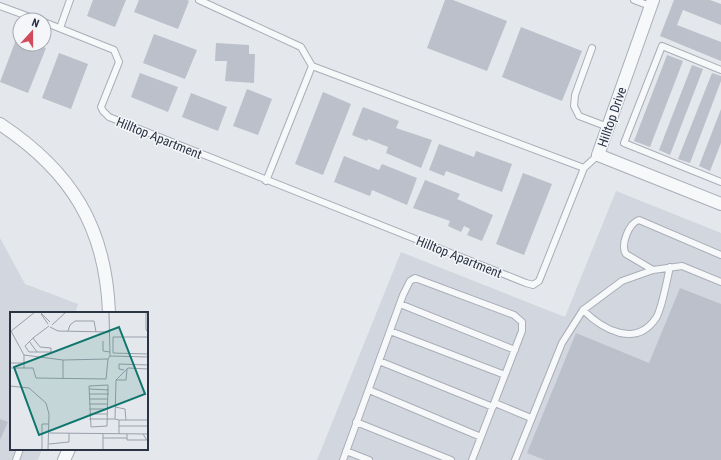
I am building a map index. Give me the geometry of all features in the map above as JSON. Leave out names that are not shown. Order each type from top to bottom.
[{"type":"street","name":"Hilltop Drive","points":[[652,3],[598,155],[721,204]]},
{"type":"street","points":[[0,124],[25,140],[46,159],[67,182],[88,219],[102,254],[108,287],[109,312]]},
{"type":"street","points":[[64,460],[69,450]]},
{"type":"lane","points":[[60,28],[70,0]]},
{"type":"lane","points":[[199,0],[301,47],[312,66],[584,168]]},
{"type":"lane","points":[[634,0],[652,3]]},
{"type":"lane","points":[[0,6],[16,12]]},
{"type":"lane","name":"Hilltop Apartment","points":[[52,25],[114,50],[119,62],[101,107],[109,118],[533,285],[539,281],[584,168],[598,155]]},
{"type":"lane","points":[[721,70],[662,46],[624,143],[721,182]]},
{"type":"lane","points":[[592,48],[574,95],[574,106],[579,116],[608,127]]},
{"type":"lane","points":[[266,180],[312,66]]},
{"type":"lane","points":[[653,270],[626,254],[624,251],[623,246],[631,225],[635,221],[639,220],[721,255]]},
{"type":"lane","points":[[515,460],[562,343],[583,310],[622,281],[653,270],[682,266],[721,282]]},
{"type":"lane","points":[[583,310],[596,322],[624,335],[642,333],[657,317],[670,267]]},
{"type":"lane","points":[[343,460],[400,304],[410,281],[415,278],[514,315],[522,322],[522,331],[472,460]]},
{"type":"lane","points":[[400,304],[515,350]]},
{"type":"lane","points":[[390,331],[505,376]]},
{"type":"lane","points":[[379,361],[531,418]]},
{"type":"lane","points":[[369,390],[481,437]]},
{"type":"lane","points":[[356,422],[451,460]]},
{"type":"lane","points":[[16,460],[20,450]]},
{"type":"lane","points":[[346,451],[369,460]]},
{"type":"shaded area","points":[[616,191],[721,233],[721,460],[317,460],[401,252],[565,317]]},
{"type":"shaded area","points":[[0,238],[25,284],[78,304],[75,312],[10,312],[10,450],[42,450],[38,460],[0,460]]},
{"type":"building","points":[[93,0],[126,0],[115,27],[87,16]]},
{"type":"building","points":[[139,0],[189,1],[178,29],[134,12]]},
{"type":"building","points":[[445,0],[453,0],[507,21],[487,71],[427,48]]},
{"type":"building","points":[[674,0],[710,0],[721,4],[721,25],[683,10],[677,25],[721,42],[721,61],[660,36]]},
{"type":"building","points":[[521,27],[582,51],[562,101],[502,77]]},
{"type":"building","points":[[154,34],[197,50],[185,79],[143,63]]},
{"type":"building","points":[[216,43],[249,45],[249,54],[255,54],[254,83],[225,81],[227,61],[215,61]]},
{"type":"building","points":[[12,50],[12,52],[44,52],[28,93],[0,82]]},
{"type":"building","points":[[59,53],[88,64],[71,109],[42,98]]},
{"type":"building","points":[[667,55],[683,61],[650,147],[634,141]]},
{"type":"building","points":[[692,65],[703,69],[670,155],[659,150]]},
{"type":"building","points":[[140,73],[178,87],[168,112],[131,97]]},
{"type":"building","points":[[712,73],[721,76],[721,81],[690,163],[678,159]]},
{"type":"building","points":[[247,89],[272,99],[258,135],[233,126]]},
{"type":"building","points":[[323,92],[351,104],[323,175],[295,164]]},
{"type":"building","points":[[191,93],[227,107],[218,131],[182,117]]},
{"type":"building","points":[[363,107],[399,121],[396,128],[432,140],[421,168],[386,153],[388,147],[368,139],[367,141],[352,135]]},
{"type":"building","points":[[721,109],[721,143],[710,171],[699,166]]},
{"type":"building","points":[[439,144],[474,157],[476,151],[512,164],[502,192],[446,171],[444,176],[429,170]]},
{"type":"building","points":[[344,156],[379,170],[382,164],[417,178],[407,205],[372,190],[370,196],[334,182]]},
{"type":"building","points":[[523,173],[552,184],[524,255],[496,244]]},
{"type":"building","points":[[425,180],[460,194],[457,199],[493,215],[482,241],[467,235],[470,229],[464,226],[461,232],[448,226],[450,221],[413,208]]},
{"type":"building","points":[[680,288],[721,304],[721,460],[545,460],[527,453],[576,333],[649,363]]},
{"type":"building","points":[[0,419],[8,422],[0,440]]}]
